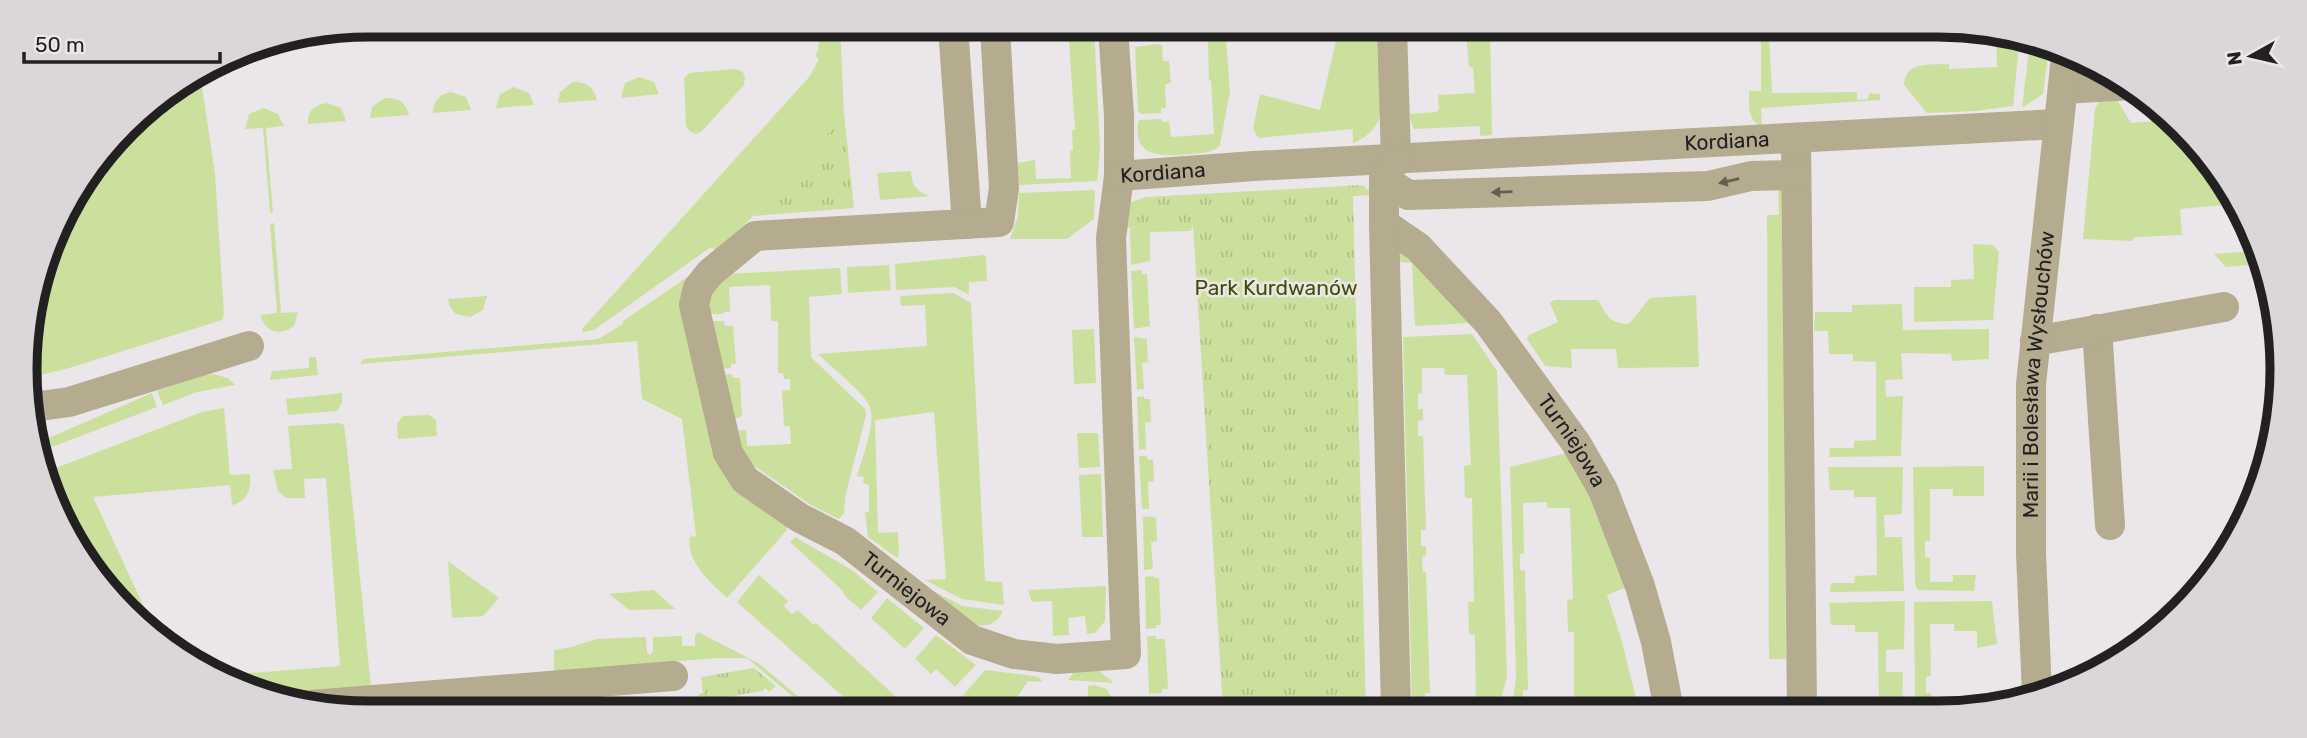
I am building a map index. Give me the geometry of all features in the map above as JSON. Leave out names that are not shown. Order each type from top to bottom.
[{"type":"street","points":[[954,37],[967,224]]},
{"type":"street","name":"Turniejowa","points":[[996,37],[1004,188],[999,222],[755,236],[710,273],[698,288],[694,305],[728,453],[745,480],[800,518],[845,541],[972,640],[1014,654],[1057,659],[1126,654],[1111,238],[1119,176]]},
{"type":"street","name":"Kordiana","points":[[1114,37],[1119,115],[1119,176],[1390,169],[1796,138],[2058,124]]},
{"type":"street","points":[[1392,37],[1390,169],[1384,224],[1396,701]]},
{"type":"street","name":"Marii i Bolesława Wysłouchów","points":[[2037,686],[2031,553],[2031,390],[2066,62]]},
{"type":"street","points":[[2063,89],[2112,86]]},
{"type":"street","points":[[1796,138],[1802,701]]},
{"type":"street","points":[[1390,169],[1408,195],[1708,186],[1751,176],[1796,174]]},
{"type":"street","name":"Turniejowa","points":[[1384,224],[1418,247],[1488,322],[1576,443],[1603,491],[1636,576],[1656,642],[1667,701]]},
{"type":"street","points":[[2035,341],[2224,307]]},
{"type":"street","points":[[2097,329],[2110,526]]},
{"type":"street","points":[[39,406],[69,402],[249,346]]},
{"type":"street","points":[[41,421],[69,402]]},
{"type":"street","points":[[438,701],[493,699],[673,676]]},
{"type":"green space","points":[[820,37],[840,37],[844,115],[717,252],[711,247],[594,330],[583,332],[582,329],[810,76],[819,59],[815,56]]},
{"type":"green space","points":[[1069,37],[1094,37],[1100,148],[1097,181],[1019,185],[1017,163],[1035,160],[1036,179],[1071,178],[1070,151],[1073,150],[1072,130],[1075,130]]},
{"type":"green space","points":[[1206,37],[1226,37],[1230,91],[1220,145],[1202,153],[1159,155],[1151,152],[1139,142],[1139,120],[1169,121],[1171,137],[1214,134]]},
{"type":"green space","points":[[1337,37],[1378,37],[1381,111],[1375,126],[1363,138],[1353,143],[1353,129],[1258,138],[1253,129],[1260,94],[1320,110]]},
{"type":"green space","points":[[1466,37],[1490,37],[1492,135],[1480,136],[1480,126],[1414,129],[1408,114],[1437,112],[1438,95],[1475,93],[1473,67],[1469,67]]},
{"type":"green space","points":[[1761,37],[1769,37],[1772,93],[1857,92],[1857,100],[1868,99],[1869,93],[1880,94],[1880,100],[1761,108],[1762,127],[1751,116],[1749,102],[1749,91],[1761,91]]},
{"type":"green space","points":[[1996,42],[2019,47],[2013,106],[1927,113],[1904,85],[1909,72],[1920,66],[1949,64],[1949,69],[1997,67]]},
{"type":"green space","points":[[1162,45],[1163,61],[1169,61],[1171,83],[1165,84],[1166,108],[1161,108],[1161,113],[1141,114],[1138,111],[1135,47]]},
{"type":"green space","points":[[2029,49],[2048,55],[2043,94],[2022,108]]},
{"type":"green space","points":[[735,69],[742,71],[745,76],[744,85],[702,131],[691,132],[686,126],[684,78],[690,73]]},
{"type":"green space","points":[[639,77],[654,82],[659,94],[621,98],[625,83]]},
{"type":"green space","points":[[201,82],[215,174],[224,314],[222,320],[37,376],[37,347],[43,304],[54,262],[71,222],[93,184],[119,150],[150,119]]},
{"type":"green space","points":[[573,82],[589,86],[597,100],[558,103],[560,92]]},
{"type":"green space","points":[[514,87],[529,93],[534,105],[496,108],[500,94]]},
{"type":"green space","points":[[451,92],[466,97],[471,110],[433,113],[438,99]]},
{"type":"green space","points":[[2114,95],[2131,123],[2159,121],[2202,167],[2227,205],[2180,209],[2182,235],[2134,237],[2133,241],[2083,239],[2095,109],[2101,97]]},
{"type":"green space","points":[[385,98],[401,101],[409,115],[370,118],[372,107]]},
{"type":"green space","points":[[326,103],[341,108],[346,121],[308,124],[312,109]]},
{"type":"green space","points":[[264,108],[278,114],[284,126],[266,128],[273,213],[270,213],[263,128],[245,129],[249,114]]},
{"type":"green space","points":[[844,115],[854,208],[753,216]]},
{"type":"green space","points":[[911,171],[916,187],[930,196],[880,200],[877,173]]},
{"type":"green space","points":[[1778,184],[1783,189],[1786,659],[1769,659],[1767,215],[1779,215]]},
{"type":"green space","name":"Park Kurdwanów","points":[[1363,185],[1373,195],[1353,196],[1366,701],[1223,701],[1193,225],[1124,228],[1128,203],[1146,197]]},
{"type":"green space","points":[[1095,190],[1094,219],[1067,239],[1010,239],[1018,216],[1019,193]]},
{"type":"green space","points":[[274,223],[281,313],[298,312],[294,326],[278,332],[269,329],[260,315],[277,313],[270,224]]},
{"type":"green space","points":[[1193,224],[1191,231],[1150,232],[1150,261],[1131,265],[1130,228]]},
{"type":"green space","points":[[1973,244],[1993,245],[1999,252],[1993,320],[1914,322],[1914,287],[1951,287],[1951,280],[1974,279]]},
{"type":"green space","points":[[1405,249],[1471,323],[1415,326],[1412,263],[1394,262],[1394,253]]},
{"type":"green space","points":[[2249,251],[2254,265],[2226,267],[2214,254]]},
{"type":"green space","points":[[984,255],[987,281],[969,282],[969,295],[954,287],[896,290],[895,264]]},
{"type":"green space","points":[[889,265],[891,290],[848,293],[847,267]]},
{"type":"green space","points":[[702,267],[713,434],[787,526],[787,530],[727,598],[701,571],[692,555],[690,537],[696,536],[682,419],[642,399],[637,341],[360,364],[363,359],[598,339]]},
{"type":"green space","points":[[840,268],[842,294],[809,297],[811,357],[865,409],[866,415],[846,493],[844,513],[839,519],[811,505],[753,465],[738,444],[737,431],[746,430],[747,446],[791,444],[790,426],[784,426],[782,391],[790,390],[790,379],[784,379],[783,373],[778,373],[778,321],[771,321],[770,285],[729,287],[730,312],[724,314],[709,314],[708,291],[728,274]]},
{"type":"green space","points":[[1141,270],[1142,274],[1147,274],[1150,326],[1134,329],[1131,271]]},
{"type":"green space","points":[[953,293],[971,303],[985,581],[1002,582],[1004,605],[962,599],[925,580],[946,579],[934,412],[875,420],[878,533],[898,532],[899,555],[897,558],[868,537],[865,512],[869,512],[869,485],[863,483],[864,477],[857,476],[868,440],[871,412],[866,400],[818,354],[927,346],[925,305],[901,306],[900,296]]},
{"type":"green space","points":[[1696,295],[1699,367],[1618,368],[1616,349],[1571,349],[1572,368],[1545,366],[1527,339],[1529,335],[1558,322],[1550,303],[1554,300],[1598,300],[1610,318],[1629,324],[1650,298]]},
{"type":"green space","points":[[487,296],[483,310],[470,317],[456,314],[448,299]]},
{"type":"green space","points":[[1902,304],[1903,330],[1989,329],[1989,359],[1952,361],[1951,354],[1901,353],[1903,379],[1885,380],[1886,397],[1903,396],[1901,456],[1829,457],[1830,448],[1854,448],[1854,441],[1876,440],[1876,362],[1853,361],[1853,354],[1829,354],[1828,331],[1814,331],[1815,312],[1852,312],[1852,305]]},
{"type":"green space","points":[[711,321],[724,321],[725,326],[733,326],[736,364],[731,364],[731,368],[722,369]]},
{"type":"green space","points":[[1094,329],[1096,383],[1074,384],[1072,330]]},
{"type":"green space","points":[[1472,334],[1497,371],[1507,677],[1500,701],[1476,701],[1475,635],[1469,634],[1468,602],[1474,602],[1472,498],[1465,498],[1464,466],[1471,465],[1467,375],[1445,375],[1444,368],[1422,368],[1422,393],[1418,394],[1418,409],[1423,409],[1423,420],[1418,421],[1418,436],[1423,436],[1426,530],[1421,530],[1421,546],[1426,546],[1426,556],[1422,557],[1423,572],[1426,572],[1430,693],[1425,693],[1426,701],[1412,701],[1403,337]]},
{"type":"green space","points":[[1134,337],[1147,339],[1148,362],[1142,363],[1144,389],[1137,390]]},
{"type":"green space","points":[[309,357],[316,357],[318,375],[270,380],[272,371],[309,368]]},
{"type":"green space","points":[[213,374],[228,378],[235,385],[197,392],[163,405],[157,391],[199,376]]},
{"type":"green space","points":[[732,374],[733,378],[740,378],[742,416],[732,420],[723,375]]},
{"type":"green space","points":[[152,393],[157,407],[47,449],[44,440]]},
{"type":"green space","points":[[342,393],[342,402],[337,411],[288,415],[286,399]]},
{"type":"green space","points":[[1144,396],[1144,399],[1150,399],[1151,422],[1145,423],[1146,449],[1139,450],[1137,397]]},
{"type":"green space","points":[[224,408],[230,475],[250,474],[249,489],[242,501],[232,505],[230,485],[93,497],[149,618],[119,588],[93,554],[71,516],[52,469],[202,412]]},
{"type":"green space","points":[[429,415],[436,420],[437,436],[398,439],[397,423],[403,416]]},
{"type":"green space","points":[[344,425],[371,687],[293,692],[238,674],[340,666],[326,478],[304,479],[305,498],[286,498],[278,491],[273,470],[292,469],[288,426]]},
{"type":"green space","points":[[1077,433],[1098,433],[1100,467],[1079,468]]},
{"type":"green space","points":[[1568,453],[1606,530],[1627,587],[1607,595],[1637,701],[1574,701],[1574,632],[1568,632],[1567,600],[1573,599],[1570,508],[1547,508],[1547,502],[1523,503],[1524,554],[1520,554],[1520,570],[1525,571],[1528,690],[1523,690],[1523,701],[1513,701],[1516,677],[1510,467]]},
{"type":"green space","points":[[1139,456],[1153,459],[1154,481],[1148,482],[1149,509],[1142,509]]},
{"type":"green space","points":[[1984,466],[1984,496],[1953,496],[1953,489],[1930,489],[1930,541],[1925,541],[1925,557],[1930,558],[1930,582],[1953,582],[1953,575],[1976,575],[1974,591],[1918,590],[1915,584],[1913,467]]},
{"type":"green space","points":[[1828,467],[1903,467],[1902,514],[1884,515],[1885,537],[1902,537],[1904,591],[1830,592],[1831,583],[1854,583],[1855,576],[1877,575],[1876,497],[1854,497],[1854,490],[1830,490]]},
{"type":"green space","points":[[1101,474],[1103,537],[1082,537],[1079,475]]},
{"type":"green space","points":[[1143,517],[1156,518],[1157,541],[1151,542],[1153,569],[1144,570]]},
{"type":"green space","points":[[795,537],[852,570],[878,592],[861,610],[790,542]]},
{"type":"green space","points":[[448,561],[499,598],[483,616],[452,618]]},
{"type":"green space","points":[[759,575],[788,601],[784,606],[792,614],[798,610],[814,625],[816,623],[900,701],[848,701],[737,602]]},
{"type":"green space","points":[[1145,577],[1159,578],[1161,625],[1146,629]]},
{"type":"green space","points":[[1106,586],[1105,621],[1095,633],[1087,634],[1085,616],[1068,618],[1069,635],[1053,636],[1052,601],[1032,602],[1028,590]]},
{"type":"green space","points":[[928,588],[962,606],[1003,611],[995,621],[986,625],[976,624],[955,612]]},
{"type":"green space","points":[[654,590],[675,609],[629,610],[609,594]]},
{"type":"green space","points":[[887,598],[924,628],[905,649],[871,618]]},
{"type":"green space","points":[[1905,601],[1904,649],[1886,650],[1886,672],[1903,672],[1902,701],[1879,701],[1878,632],[1855,632],[1855,625],[1831,625],[1829,603]]},
{"type":"green space","points":[[1992,601],[1997,644],[1977,648],[1977,631],[1954,631],[1954,624],[1930,624],[1931,676],[1926,677],[1926,693],[1931,693],[1931,701],[1915,701],[1914,602]]},
{"type":"green space","points":[[698,632],[758,663],[804,701],[798,701],[747,658],[554,672],[554,650],[597,639],[646,637],[647,653],[650,655],[653,651],[653,637],[682,636],[682,646],[695,646],[695,635]]},
{"type":"green space","points":[[936,635],[976,665],[955,687],[936,669],[931,674],[915,659]]},
{"type":"green space","points":[[1147,636],[1165,639],[1168,689],[1162,689],[1162,693],[1149,694]]},
{"type":"green space","points":[[754,668],[776,686],[769,692],[766,688],[762,691],[699,701],[698,695],[703,693],[701,677]]},
{"type":"green space","points":[[1097,669],[1114,683],[1068,680],[1074,672]]},
{"type":"green space","points":[[985,670],[1034,676],[1042,682],[1028,681],[1015,701],[960,699]]},
{"type":"green space","points":[[1088,686],[1107,689],[1111,697],[1098,697],[1098,701],[1088,701]]}]
